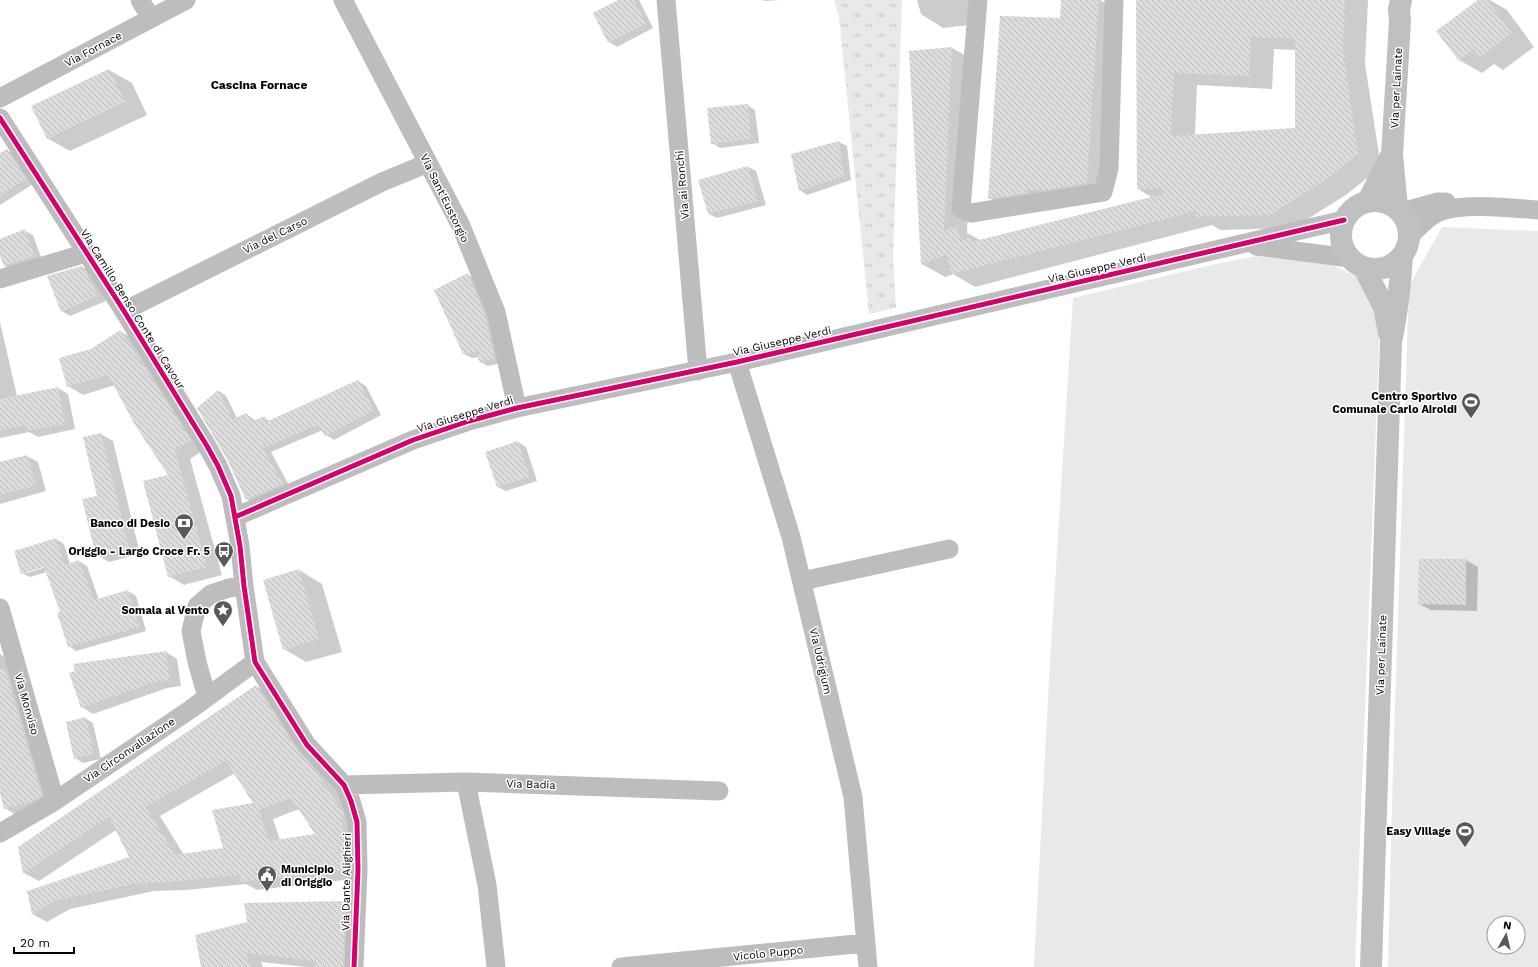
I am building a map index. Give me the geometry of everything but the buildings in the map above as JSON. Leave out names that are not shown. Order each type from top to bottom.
[{"type":"street","points":[[140,0],[151,18]]},
{"type":"street","name":"Via Fornace","points":[[0,98],[186,0]]},
{"type":"street","name":"Via Sant'Eustorgio","points":[[343,0],[461,226],[496,312],[517,408]]},
{"type":"street","name":"Via ai Ronchi","points":[[666,0],[698,371]]},
{"type":"street","points":[[978,0],[961,209],[971,213],[1103,192],[1109,168],[1114,0]]},
{"type":"street","name":"Via per Lainate","points":[[1399,210],[1392,154],[1400,22],[1399,9],[1401,0]]},
{"type":"street","points":[[1400,22],[1414,0]]},
{"type":"street","name":"Via Camillo Benso Conte di Cavour","points":[[0,118],[124,311],[218,466],[231,496],[236,517],[255,662]]},
{"type":"street","name":"Via per Lainate","points":[[1368,201],[1392,154]]},
{"type":"street","name":"Via del Carso","points":[[124,311],[382,182],[428,163]]},
{"type":"street","points":[[1368,201],[1379,201],[1389,204],[1399,210],[1408,224],[1410,236],[1408,247],[1402,257],[1393,265],[1374,270],[1357,263],[1344,250],[1341,240],[1341,230],[1344,220],[1350,211],[1368,201]]},
{"type":"street","points":[[1399,210],[1438,202],[1450,202],[1467,207]]},
{"type":"street","points":[[1410,236],[1428,218],[1439,212],[1467,207],[1538,210]]},
{"type":"street","name":"Via Giuseppe Verdi","points":[[236,517],[413,440],[469,421],[517,408],[698,371],[1344,220]]},
{"type":"street","name":"Via Giuseppe Verdi","points":[[1245,244],[1357,263]]},
{"type":"street","points":[[0,279],[86,253]]},
{"type":"street","name":"Via per Lainate","points":[[1372,967],[1391,342],[1401,288],[1402,257]]},
{"type":"street","name":"Via per Lainate","points":[[1357,263],[1384,307],[1391,342]]},
{"type":"street","name":"Via Udrigium","points":[[737,362],[791,537],[853,797],[868,967]]},
{"type":"street","points":[[802,580],[950,549]]},
{"type":"street","points":[[207,697],[197,662],[191,631],[197,606],[212,594],[230,588],[244,586]]},
{"type":"street","name":"Via Monviso","points":[[0,608],[55,801]]},
{"type":"street","name":"Via Circonvallazione","points":[[0,833],[55,801],[207,697],[255,662]]},
{"type":"street","name":"Via Dante Alighieri","points":[[255,662],[307,745],[344,785],[351,801],[357,822],[358,870],[354,967]]},
{"type":"street","points":[[466,782],[487,884],[496,967]]},
{"type":"street","name":"Via Badia","points":[[344,785],[466,782],[719,791]]},
{"type":"street","name":"Vicolo Puppo","points":[[622,967],[866,943]]},
{"type":"green space","points":[[834,0],[902,0],[893,257],[896,308],[869,314],[839,17]]},
{"type":"green space","name":"Centro Sportivo Comunale Carlo Airoldi","points":[[1442,227],[1538,231],[1538,967],[1388,967],[1409,286]]},
{"type":"green space","points":[[1257,256],[1328,263],[1357,277],[1380,321],[1355,967],[1034,967],[1049,679],[1073,298],[1211,265]]},
{"type":"cycle path","points":[[0,118],[124,311],[207,446],[218,466],[231,496],[240,546],[255,662],[307,745],[344,785],[351,801],[357,822],[358,870],[354,967]]},
{"type":"cycle path","points":[[235,517],[413,440],[469,421],[517,408],[737,362],[1344,220]]},
{"type":"place","name":"Centro Sportivo Comunale Carlo Airoldi","points":[[1471,419]]},
{"type":"place","name":"Banco di Desio","points":[[184,540]]},
{"type":"place","name":"Origgio - Largo Croce Fr. 5","points":[[224,568]]},
{"type":"place","name":"Somala al Vento","points":[[223,627]]},
{"type":"place","name":"Easy Village","points":[[1465,848]]},
{"type":"place","name":"Municipio di Origgio","points":[[267,892]]},
{"type":"district","name":"Cascina Fornace","points":[[259,85]]}]
